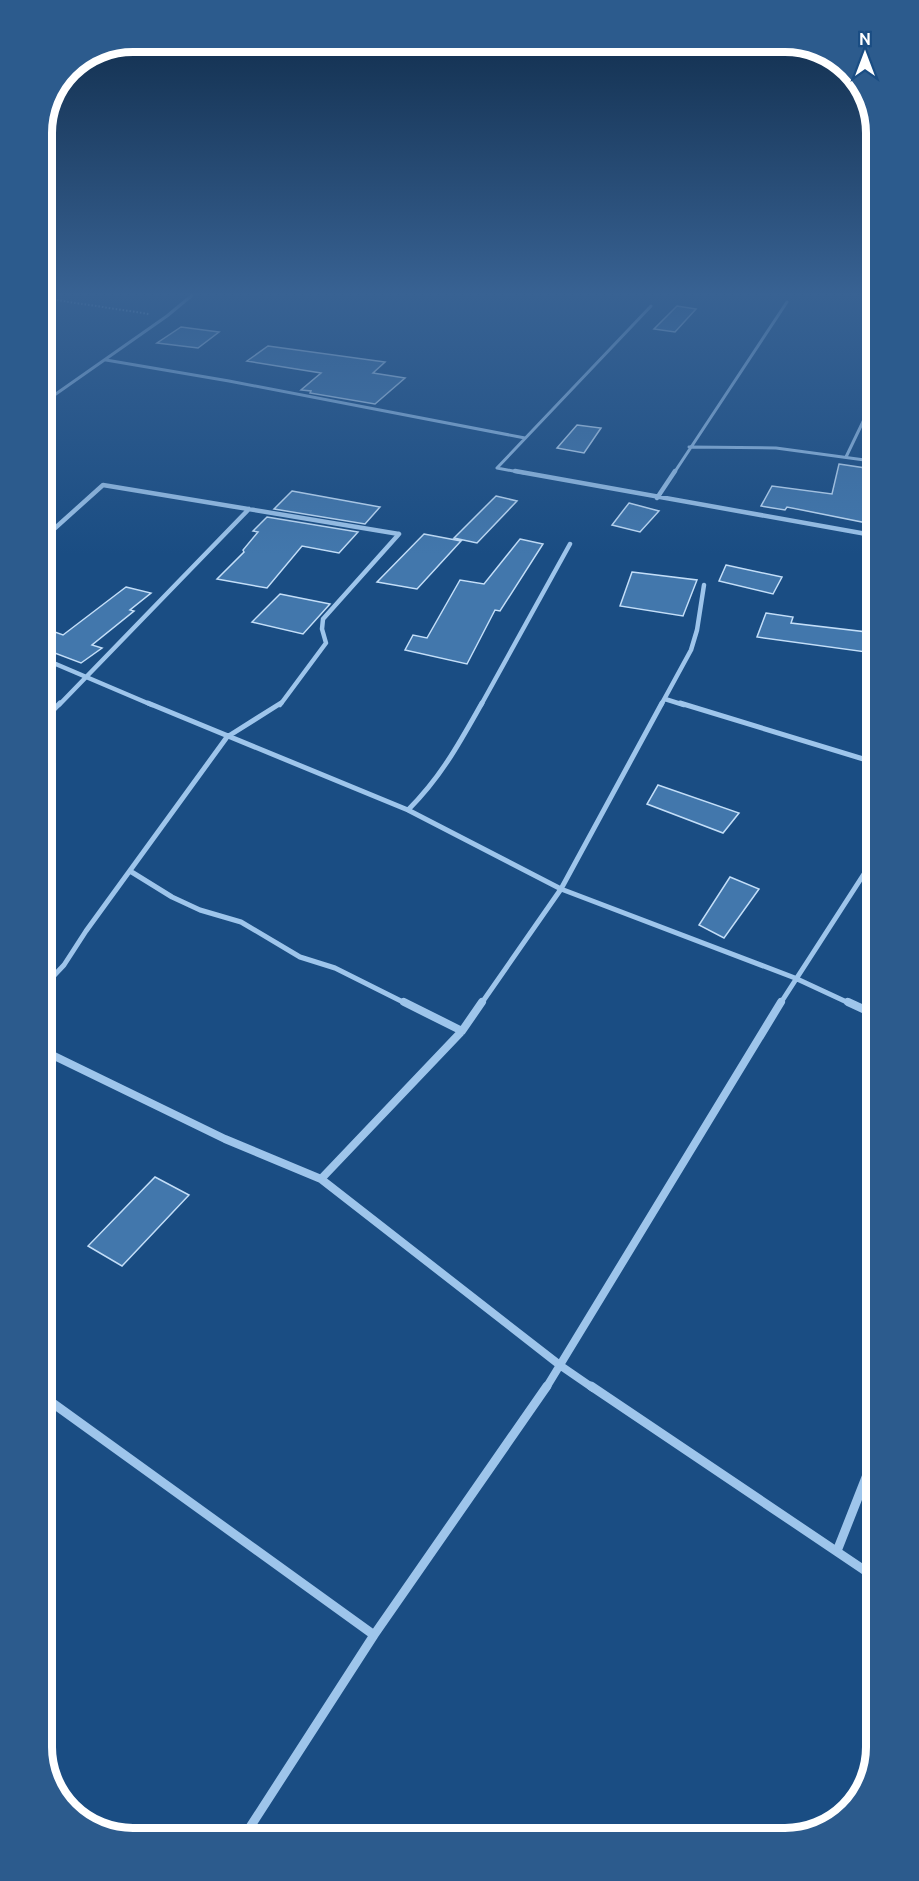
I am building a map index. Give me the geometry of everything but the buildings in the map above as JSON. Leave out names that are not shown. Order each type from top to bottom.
[{"type":"street","points":[[53,396],[77,380]]},
{"type":"street","points":[[222,380],[525,438]]},
{"type":"street","points":[[581,380],[497,468],[866,534]]},
{"type":"street","points":[[657,498],[734,380]]},
{"type":"street","points":[[846,457],[866,415]]},
{"type":"street","points":[[689,447],[777,448],[866,460]]},
{"type":"street","points":[[52,977],[64,965],[227,737],[278,707],[317,658],[326,643],[322,629],[323,619],[399,534],[103,485],[53,530]]},
{"type":"street","points":[[53,711],[249,509]]},
{"type":"street","points":[[408,810],[428,790],[448,764],[570,544]]},
{"type":"street","points":[[321,1179],[462,1031],[561,888],[691,650],[697,630],[704,585]]},
{"type":"street","points":[[53,662],[227,737],[408,810],[561,888],[795,978],[866,1010]]},
{"type":"street","points":[[665,699],[866,760]]},
{"type":"street","points":[[130,871],[172,897],[200,910],[241,922],[300,957],[335,968],[462,1031]]},
{"type":"street","points":[[249,1828],[374,1635],[561,1365],[795,978],[866,871]]},
{"type":"street","points":[[52,1055],[225,1139],[321,1179],[561,1365],[866,1571]]},
{"type":"street","points":[[52,1403],[374,1635]]},
{"type":"street","points":[[837,1551],[866,1477]]}]
